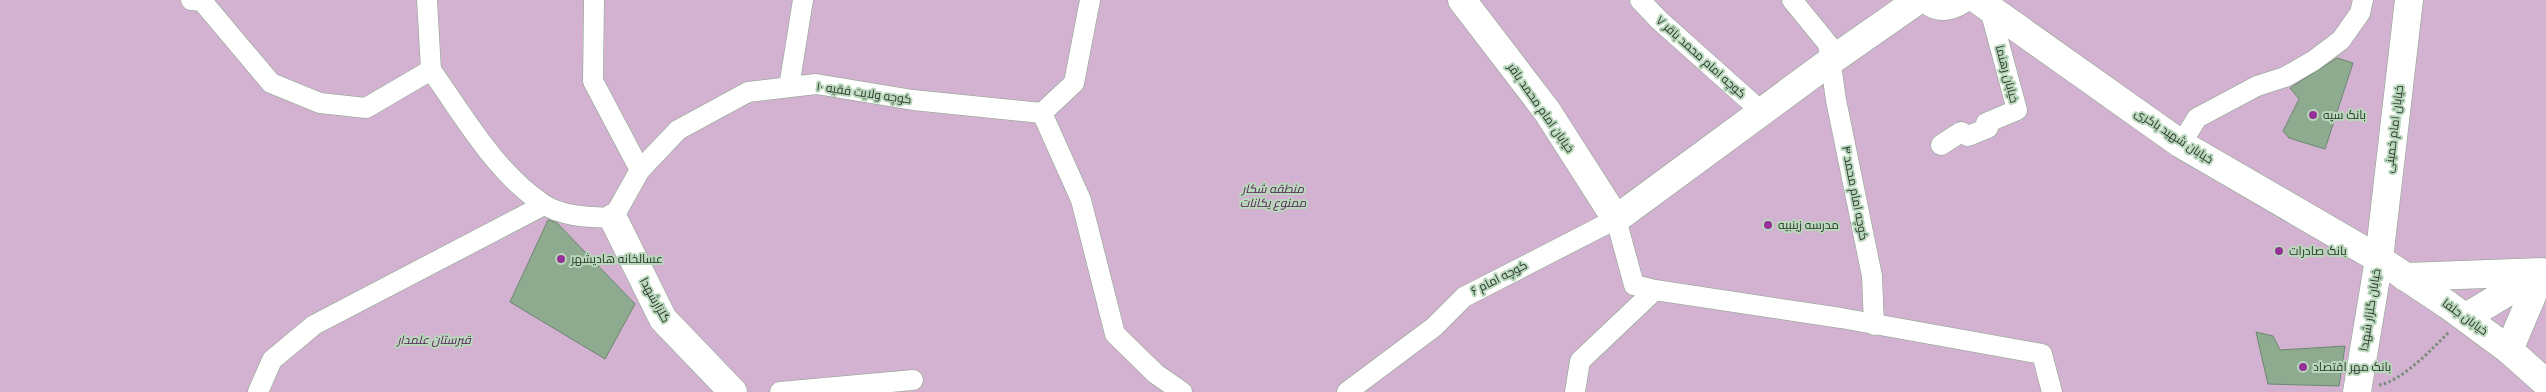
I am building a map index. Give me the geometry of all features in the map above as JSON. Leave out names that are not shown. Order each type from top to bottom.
[{"type":"main road","name":"خیابان امام محمد باقر","points":[[1462,0],[1547,111],[1616,219]]},
{"type":"main road","points":[[1616,219],[1832,60],[1918,0]]},
{"type":"main road","points":[[1928,0],[1941,6],[1951,6],[1961,0]]},
{"type":"main road","name":"خیابان امام خمینی","points":[[2379,259],[2409,0]]},
{"type":"main road","name":"خیابان شهید باکری","points":[[1984,3],[2181,144],[2379,259]]},
{"type":"main road","name":"گلزارشهدا","points":[[613,218],[663,319],[733,392]]},
{"type":"main road","name":"خیابان جلفا","points":[[2379,259],[2466,317],[2509,350],[2546,383]]},
{"type":"main road","name":"خیابان گلزار شهدا","points":[[2357,390],[2379,259]]},
{"type":"main road","points":[[2406,277],[2544,271]]},
{"type":"main road","points":[[2466,317],[2544,271]]},
{"type":"main road","points":[[2509,350],[2544,271]]},
{"type":"street","points":[[191,0],[202,0],[271,83],[320,103],[366,108],[431,70]]},
{"type":"street","points":[[427,0],[431,70],[503,170],[544,205],[578,217],[613,218]]},
{"type":"street","points":[[594,0],[593,81],[640,170]]},
{"type":"street","points":[[789,87],[803,0]]},
{"type":"street","points":[[1090,0],[1074,83],[1042,113],[1081,200],[1115,334],[1156,374],[1182,392]]},
{"type":"street","name":"کوچه امام محمد باقر ۷","points":[[1640,0],[1659,20],[1762,112]]},
{"type":"street","name":"کوچه امام محمد ۴","points":[[1792,0],[1828,44],[1832,60],[1836,100],[1872,276],[1874,325]]},
{"type":"street","points":[[2181,144],[2197,118],[2258,86],[2285,77],[2314,61],[2341,40],[2360,14],[2363,0]]},
{"type":"street","name":"خیابان رهنما","points":[[1941,145],[1961,132],[1968,136],[1988,128],[1986,123],[2017,110],[1984,3]]},
{"type":"street","name":"کوچه ولایت فقیه ۱۰","points":[[613,218],[640,170],[678,130],[748,92],[816,84],[913,100],[1042,113]]},
{"type":"street","points":[[258,392],[272,360],[314,325],[544,205]]},
{"type":"street","points":[[1616,219],[1634,284],[1656,290],[1840,318],[2042,354],[2052,392]]},
{"type":"street","name":"کوچه امام ۶","points":[[1347,392],[1434,327],[1464,296],[1616,219]]},
{"type":"street","points":[[1575,392],[1580,361],[1656,290]]},
{"type":"street","points":[[780,392],[913,380]]},
{"type":"path","points":[[2357,390],[2385,384],[2408,369],[2466,317]]},
{"type":"green space","name":"منطقه شکار ممنوع یکانات","points":[[0,0],[2546,0],[2546,392],[0,392]]},
{"type":"building","name":"بانک سپه","points":[[2337,58],[2353,63],[2325,149],[2289,138],[2283,131],[2299,99],[2290,88]]},
{"type":"building","name":"عسالخانه هادیشهر","points":[[548,220],[557,223],[635,304],[605,359],[510,302]]},
{"type":"building","name":"بانک مهر اقتصاد","points":[[2256,332],[2273,336],[2280,350],[2345,346],[2339,386],[2268,384]]},
{"type":"place","name":"بانک سپه","points":[[2313,115]]},
{"type":"place","name":"مدرسه زینبیه","points":[[1768,225]]},
{"type":"place","name":"بانک صادرات","points":[[2279,251]]},
{"type":"place","name":"عسالخانه هادیشهر","points":[[561,259]]},
{"type":"place","name":"بانک مهر اقتصاد","points":[[2303,367]]},
{"type":"park label","name":"قبرستان علمدار","points":[[434,340]]}]
